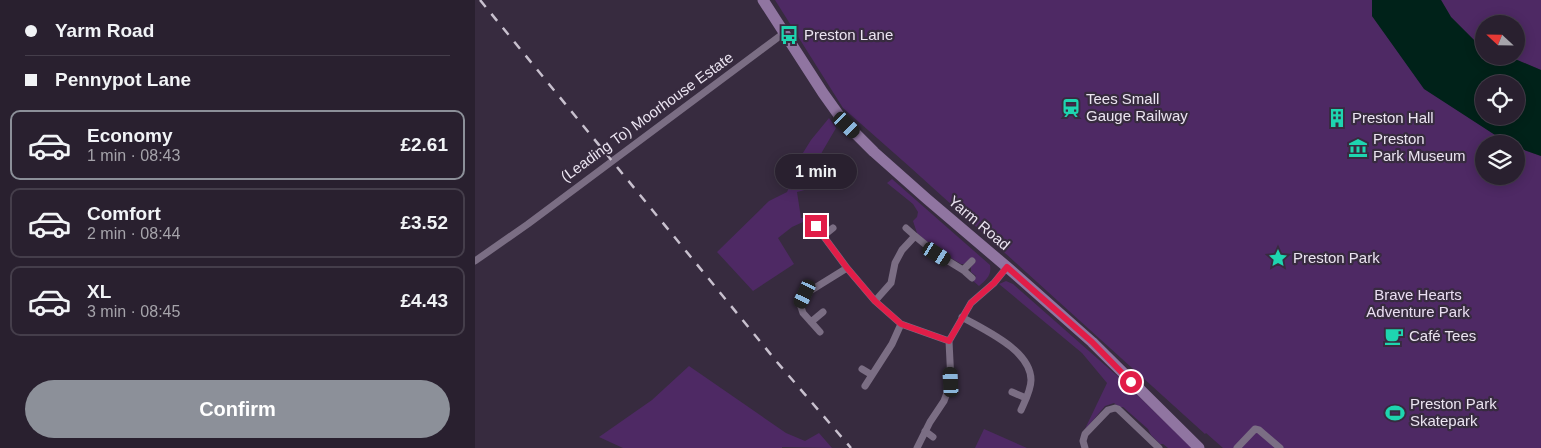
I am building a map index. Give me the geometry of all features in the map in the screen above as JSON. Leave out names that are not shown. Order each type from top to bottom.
[{"type":"main road","name":"Yarm Road","points":[[763,0],[823,94],[843,121],[874,152],[1092,342],[1199,448]]},
{"type":"street","name":"(Leading To) Moorhouse Estate","points":[[475,261],[784,33]]},
{"type":"street","points":[[816,226],[847,268],[875,301],[901,324],[949,341]]},
{"type":"street","points":[[823,236],[833,228]]},
{"type":"street","points":[[906,228],[937,254],[963,270],[972,278]]},
{"type":"street","points":[[875,301],[891,283],[895,263],[902,250],[915,236]]},
{"type":"street","points":[[963,270],[972,261]]},
{"type":"street","points":[[917,448],[925,431],[944,401],[951,382],[949,341],[971,303],[994,283],[1007,267]]},
{"type":"street","points":[[820,332],[803,312],[800,304],[805,294],[847,268]]},
{"type":"street","points":[[811,322],[823,312]]},
{"type":"street","points":[[962,317],[997,337],[1014,350],[1027,364],[1031,380],[1021,410]]},
{"type":"street","points":[[865,386],[892,344],[901,324]]},
{"type":"street","points":[[861,369],[872,375]]},
{"type":"street","points":[[1012,392],[1026,398]]},
{"type":"street","points":[[1085,448],[1083,441],[1085,434],[1111,408],[1118,410],[1159,448]]},
{"type":"street","points":[[1237,448],[1255,429],[1259,430],[1279,448]]},
{"type":"street","points":[[925,431],[933,437]]},
{"type":"green space","name":"Preston Park","points":[[775,0],[1372,0],[1372,16],[1425,89],[1475,122],[1475,125],[1480,125],[1495,135],[1475,135],[1475,185],[1525,185],[1525,150],[1541,156],[1541,448],[1223,448],[1205,434],[843,108]]},
{"type":"green space","points":[[1441,0],[1541,0],[1541,70],[1525,63],[1525,15],[1475,15],[1475,41],[1451,17]]},
{"type":"green space","points":[[829,118],[836,128],[822,152],[817,166],[843,190],[820,187],[797,192],[801,218],[810,218],[818,225],[814,228],[803,222],[792,227],[778,238],[794,264],[753,291],[717,252],[769,201],[787,192],[790,185],[788,177],[811,140]]},
{"type":"green space","points":[[892,179],[990,265],[989,274],[979,286],[972,280],[976,276],[971,272],[971,267],[976,261],[972,258],[961,264],[933,247],[917,233],[913,221],[917,217],[918,212],[913,204],[887,183]]},
{"type":"green space","points":[[1006,281],[1013,284],[1123,381],[1192,448],[1168,448],[1160,444],[1148,429],[1123,407],[1119,407],[1114,403],[1105,406],[1084,431],[1107,383],[1082,353],[999,284]]},
{"type":"green space","points":[[689,366],[786,433],[805,441],[819,433],[832,448],[623,448],[599,437],[652,400]]},
{"type":"green space","points":[[984,429],[1027,448],[975,448]]},
{"type":"shaded area","points":[[1372,0],[1441,0],[1451,17],[1475,41],[1475,65],[1525,65],[1525,63],[1541,70],[1541,156],[1525,150],[1525,135],[1495,135],[1480,125],[1525,125],[1525,75],[1475,75],[1475,122],[1424,89],[1372,16]]},
{"type":"railway","points":[[480,0],[777,362],[851,448]]},
{"type":"place","name":"Preston Lane","points":[[789,35]]},
{"type":"place","name":"Tees Small Gauge Railway","points":[[1071,108]]},
{"type":"place","name":"Preston Hall","points":[[1337,118]]},
{"type":"place","name":"Preston Park Museum","points":[[1358,148]]},
{"type":"place","name":"Preston Park","points":[[1278,258]]},
{"type":"place","name":"Café Tees","points":[[1394,336]]},
{"type":"place","name":"Preston Park Skatepark","points":[[1395,413]]},
{"type":"route","points":[[816,226],[847,268],[875,301],[901,324],[949,341],[971,303],[994,283],[1007,267],[1092,342],[1131,382]]},
{"type":"park label","name":"Brave Hearts Adventure Park","points":[[1418,304]]}]
